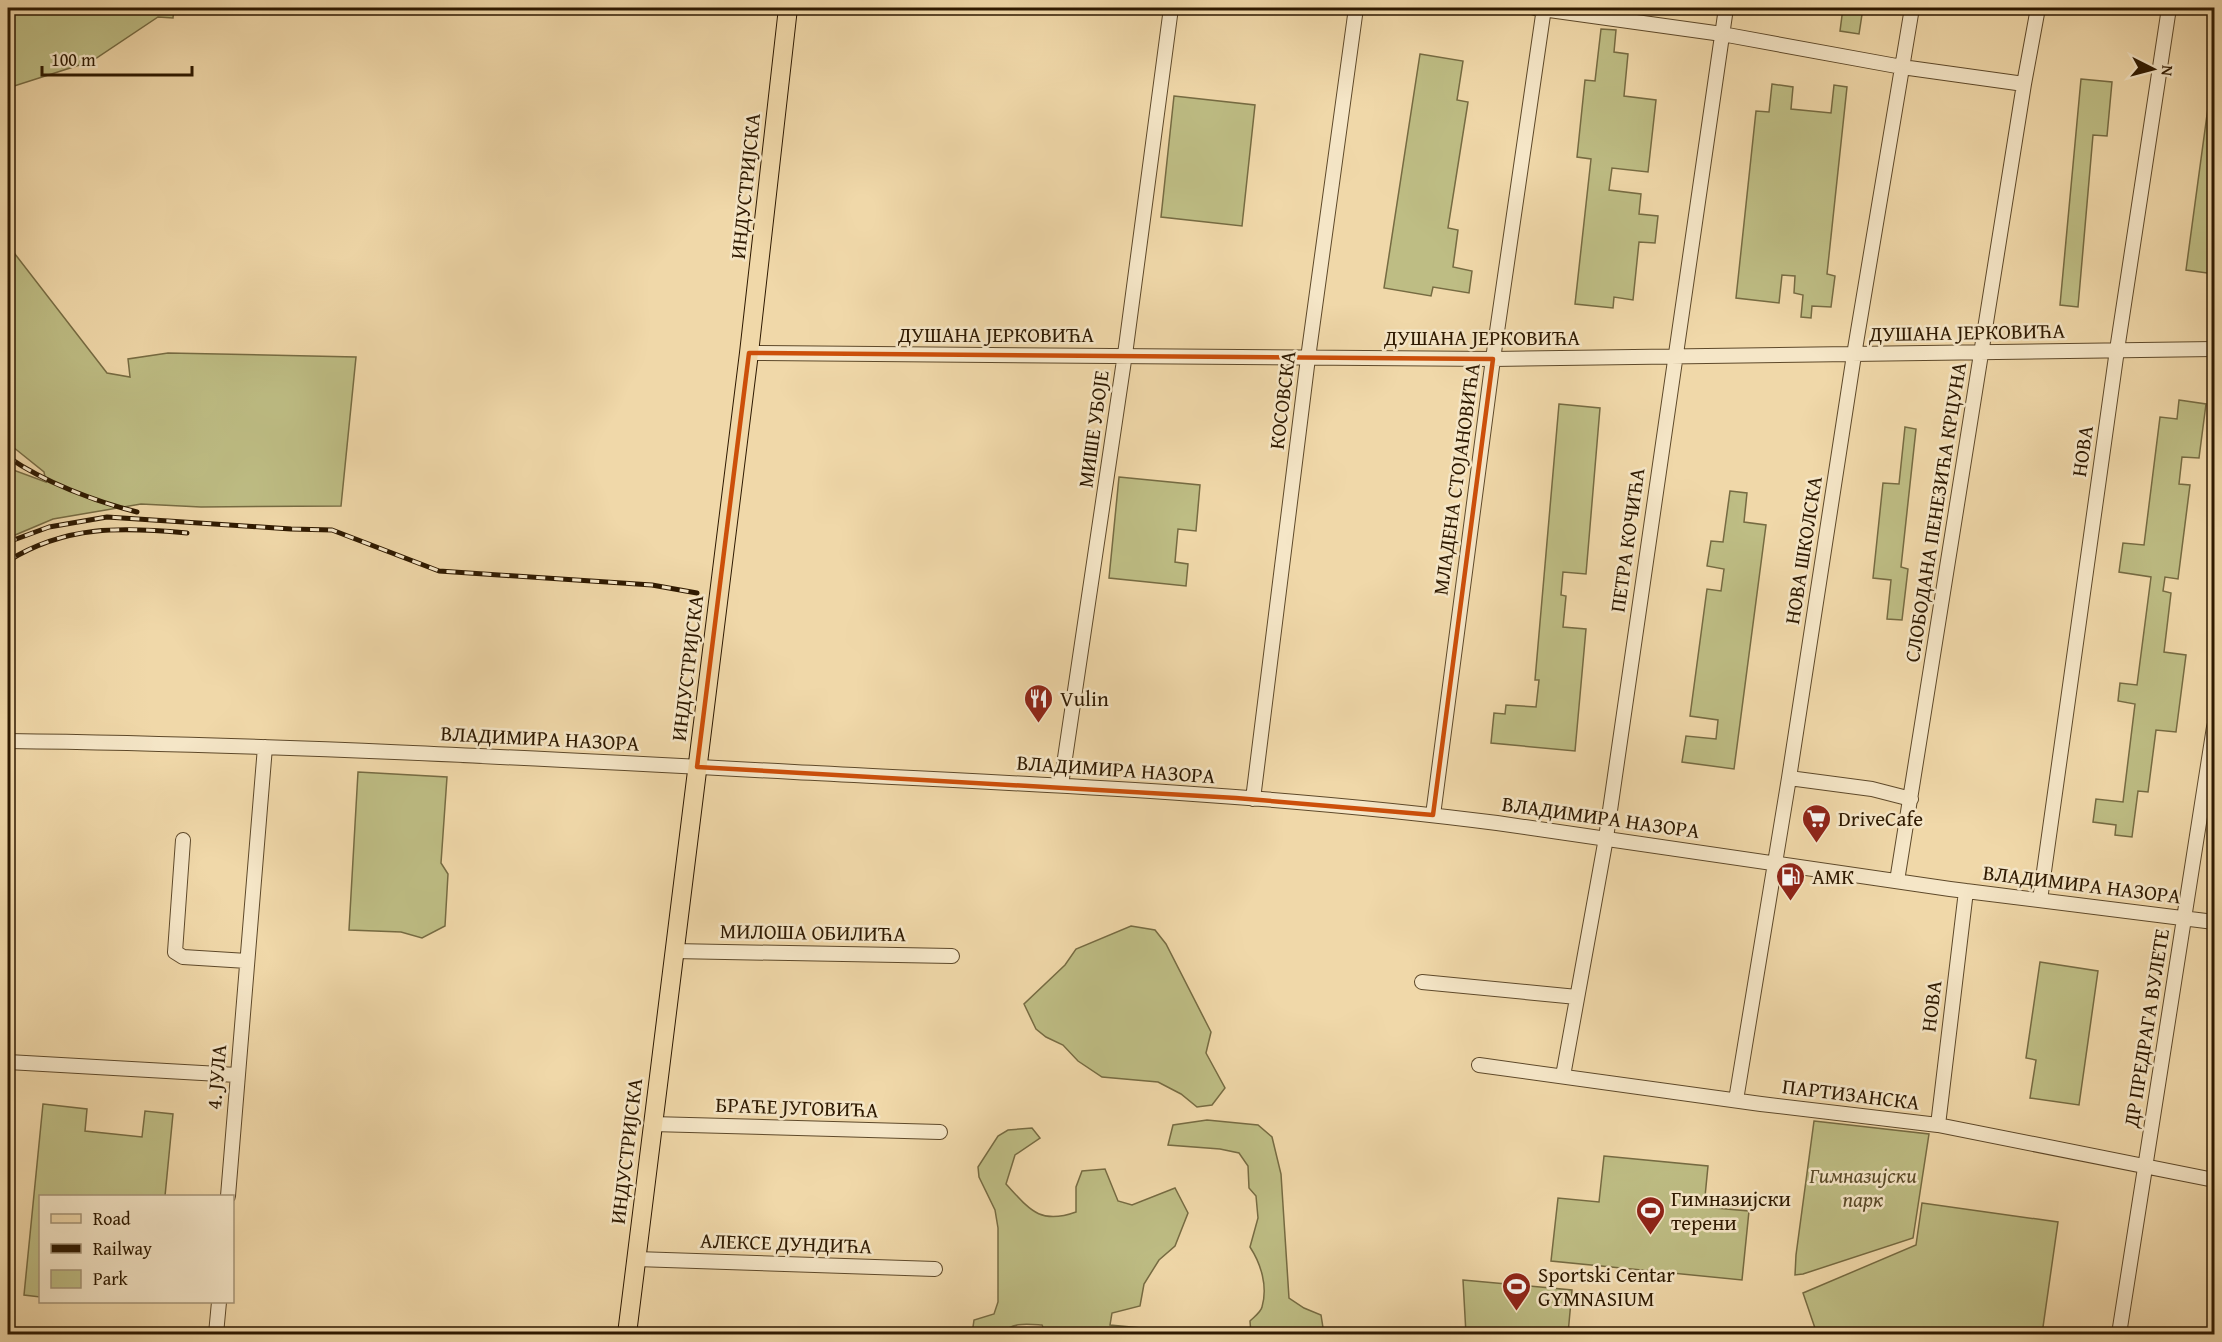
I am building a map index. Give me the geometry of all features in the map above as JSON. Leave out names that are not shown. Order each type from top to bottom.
[{"type":"main road","name":"ИНДУСТРИЈСКА","points":[[627,1335],[749,353],[788,8]]},
{"type":"street","name":"МИШЕ УБОЈЕ","points":[[1061,785],[1125,356],[1171,8]]},
{"type":"street","name":"КОСОВСКА","points":[[1253,799],[1308,358],[1356,8]]},
{"type":"street","points":[[1541,8],[1722,34],[1902,67],[2024,84]]},
{"type":"street","name":"МЛАДЕНА СТОЈАНОВИЋА","points":[[1433,814],[1541,8]]},
{"type":"street","name":"ПЕТРА КОЧИЋА","points":[[1563,1076],[1606,838],[1726,8]]},
{"type":"street","name":"НОВА ШКОЛСКА","points":[[1736,1100],[1789,778],[1854,355],[1912,8]]},
{"type":"street","name":"СЛОБОДАНА ПЕНЕЗИЋА КРЦУНА","points":[[1897,881],[2038,8]]},
{"type":"street","name":"НОВА","points":[[2040,900],[2117,350],[2169,8]]},
{"type":"street","name":"ДУШАНА ЈЕРКОВИЋА","points":[[749,353],[1493,359],[2214,350]]},
{"type":"street","name":"ДР ПРЕДРАГА ВУЛЕТЕ","points":[[2119,1335],[2214,727]]},
{"type":"street","name":"ВЛАДИМИРА НАЗОРА","points":[[8,741],[171,742],[697,766],[1061,785],[1253,799],[1433,814],[1966,891],[2214,922]]},
{"type":"street","name":"4. ЈУЛА","points":[[228,1195],[265,747]]},
{"type":"street","points":[[1789,778],[1872,789],[1911,799]]},
{"type":"street","points":[[183,840],[175,952],[183,957],[247,961]]},
{"type":"street","name":"НОВА","points":[[1938,1125],[1966,891]]},
{"type":"street","name":"МИЛОША ОБИЛИЋА","points":[[673,951],[952,956]]},
{"type":"street","points":[[1422,982],[1577,997]]},
{"type":"street","points":[[8,1062],[237,1075]]},
{"type":"street","name":"ПАРТИЗАНСКА","points":[[1479,1065],[1938,1125],[2214,1180]]},
{"type":"street","name":"БРАЋЕ ЈУГОВИЋА","points":[[652,1124],[940,1132]]},
{"type":"street","name":"АЛЕКСЕ ДУНДИЋА","points":[[636,1259],[935,1269]]},
{"type":"street","points":[[216,1335],[219,1303]]},
{"type":"highlighted area","points":[[749,353],[1493,359],[1433,815],[1236,798],[697,767]]},
{"type":"green space","points":[[8,8],[174,8],[173,18],[158,17],[92,61],[8,88]]},
{"type":"green space","points":[[1843,8],[1863,8],[1859,34],[1840,31]]},
{"type":"green space","points":[[1601,29],[1616,30],[1614,52],[1628,54],[1624,96],[1656,100],[1648,172],[1612,168],[1609,190],[1641,194],[1639,214],[1658,216],[1655,243],[1639,242],[1633,300],[1614,297],[1613,308],[1575,304],[1591,159],[1577,157],[1585,80],[1595,81]]},
{"type":"green space","points":[[1420,54],[1463,61],[1457,100],[1468,102],[1448,228],[1458,230],[1453,267],[1472,271],[1469,293],[1433,287],[1431,296],[1384,288]]},
{"type":"green space","points":[[2214,63],[2214,274],[2186,270]]},
{"type":"green space","points":[[2081,79],[2112,82],[2107,136],[2093,135],[2078,307],[2060,305]]},
{"type":"green space","points":[[1772,84],[1793,87],[1791,109],[1831,113],[1834,85],[1847,87],[1827,274],[1835,276],[1831,307],[1812,306],[1811,318],[1801,317],[1803,295],[1794,293],[1795,276],[1782,275],[1779,303],[1736,298],[1756,111],[1769,112]]},
{"type":"green space","points":[[1174,96],[1255,105],[1242,226],[1161,217]]},
{"type":"green space","points":[[8,245],[107,373],[130,377],[128,359],[168,353],[356,357],[341,506],[201,507],[141,504],[53,519],[8,538],[8,468],[46,482],[44,472],[8,443]]},
{"type":"green space","points":[[2179,400],[2206,404],[2199,458],[2182,457],[2179,484],[2190,485],[2178,579],[2165,577],[2163,591],[2171,593],[2164,652],[2186,655],[2176,732],[2156,730],[2148,792],[2138,791],[2132,837],[2115,835],[2116,825],[2093,822],[2096,799],[2123,802],[2135,704],[2118,701],[2120,683],[2137,685],[2151,577],[2119,572],[2123,543],[2144,545],[2160,417],[2177,419]]},
{"type":"green space","points":[[1559,404],[1600,408],[1586,574],[1563,572],[1561,595],[1566,596],[1563,627],[1586,629],[1575,751],[1491,743],[1494,713],[1505,714],[1506,705],[1536,707],[1539,680],[1535,680]]},
{"type":"green space","points":[[1905,427],[1916,429],[1901,567],[1908,569],[1902,620],[1887,619],[1891,580],[1873,578],[1883,483],[1899,484]]},
{"type":"green space","points":[[1119,477],[1200,485],[1196,531],[1178,529],[1175,562],[1188,564],[1186,586],[1109,578]]},
{"type":"green space","points":[[1730,491],[1747,493],[1744,522],[1766,525],[1734,769],[1682,762],[1686,736],[1716,739],[1718,720],[1690,716],[1707,589],[1721,591],[1724,569],[1707,566],[1711,541],[1723,542]]},
{"type":"green space","points":[[358,772],[447,777],[441,863],[448,874],[445,926],[422,938],[401,932],[349,930]]},
{"type":"green space","points":[[1131,926],[1155,930],[1166,944],[1211,1032],[1206,1053],[1225,1088],[1212,1105],[1197,1107],[1181,1094],[1158,1082],[1102,1077],[1078,1061],[1063,1045],[1036,1029],[1024,1004],[1065,965],[1076,949]]},
{"type":"green space","points":[[2040,962],[2098,971],[2079,1105],[2030,1098],[2036,1060],[2026,1058]]},
{"type":"green space","points":[[43,1104],[87,1109],[85,1131],[142,1137],[145,1111],[173,1114],[165,1195],[39,1195],[39,1297],[24,1295]]},
{"type":"green space","points":[[1207,1120],[1258,1125],[1272,1137],[1281,1174],[1289,1298],[1321,1315],[1324,1334],[1251,1334],[1250,1321],[1261,1309],[1264,1299],[1264,1283],[1250,1247],[1258,1218],[1256,1196],[1249,1188],[1248,1166],[1239,1153],[1220,1149],[1168,1145],[1173,1125]]},
{"type":"green space","name":"Гимназијски парк","points":[[1814,1121],[1929,1134],[1913,1238],[1795,1275],[1796,1255]]},
{"type":"green space","points":[[1032,1128],[1040,1138],[1015,1155],[1006,1184],[1036,1213],[1053,1217],[1076,1212],[1076,1187],[1082,1171],[1105,1169],[1118,1201],[1132,1205],[1175,1188],[1188,1213],[1175,1246],[1159,1260],[1144,1284],[1140,1306],[1112,1313],[1110,1325],[1163,1330],[1168,1334],[1046,1334],[1042,1325],[1025,1324],[1010,1327],[1001,1334],[972,1334],[974,1320],[994,1314],[998,1302],[998,1228],[995,1210],[979,1177],[978,1167],[998,1136],[1008,1130]]},
{"type":"green space","name":"Гимназијски терени","points":[[1604,1156],[1708,1166],[1704,1207],[1749,1211],[1742,1280],[1551,1261],[1558,1198],[1599,1202]]},
{"type":"green space","points":[[1922,1203],[2058,1222],[2042,1334],[1902,1334],[1900,1331],[1893,1334],[1817,1334],[1803,1293],[1916,1245]]},
{"type":"green space","name":"Sportski Centar GYMNASIUM","points":[[1463,1280],[1572,1290],[1568,1334],[1466,1334]]},
{"type":"railway","points":[[8,457],[37,475],[70,490],[137,512]]},
{"type":"railway","points":[[8,542],[49,527],[107,517],[332,530],[439,571],[652,585],[697,593]]},
{"type":"railway","points":[[8,561],[51,541],[95,531],[140,530],[187,533]]},
{"type":"place","name":"Vulin","points":[[1039,724]]},
{"type":"place","name":"DriveCafe","points":[[1817,844]]},
{"type":"place","name":"АМК","points":[[1791,902]]},
{"type":"place","name":"Гимназијски терени","points":[[1650,1236]]},
{"type":"place","name":"Sportski Centar GYMNASIUM","points":[[1517,1312]]}]
